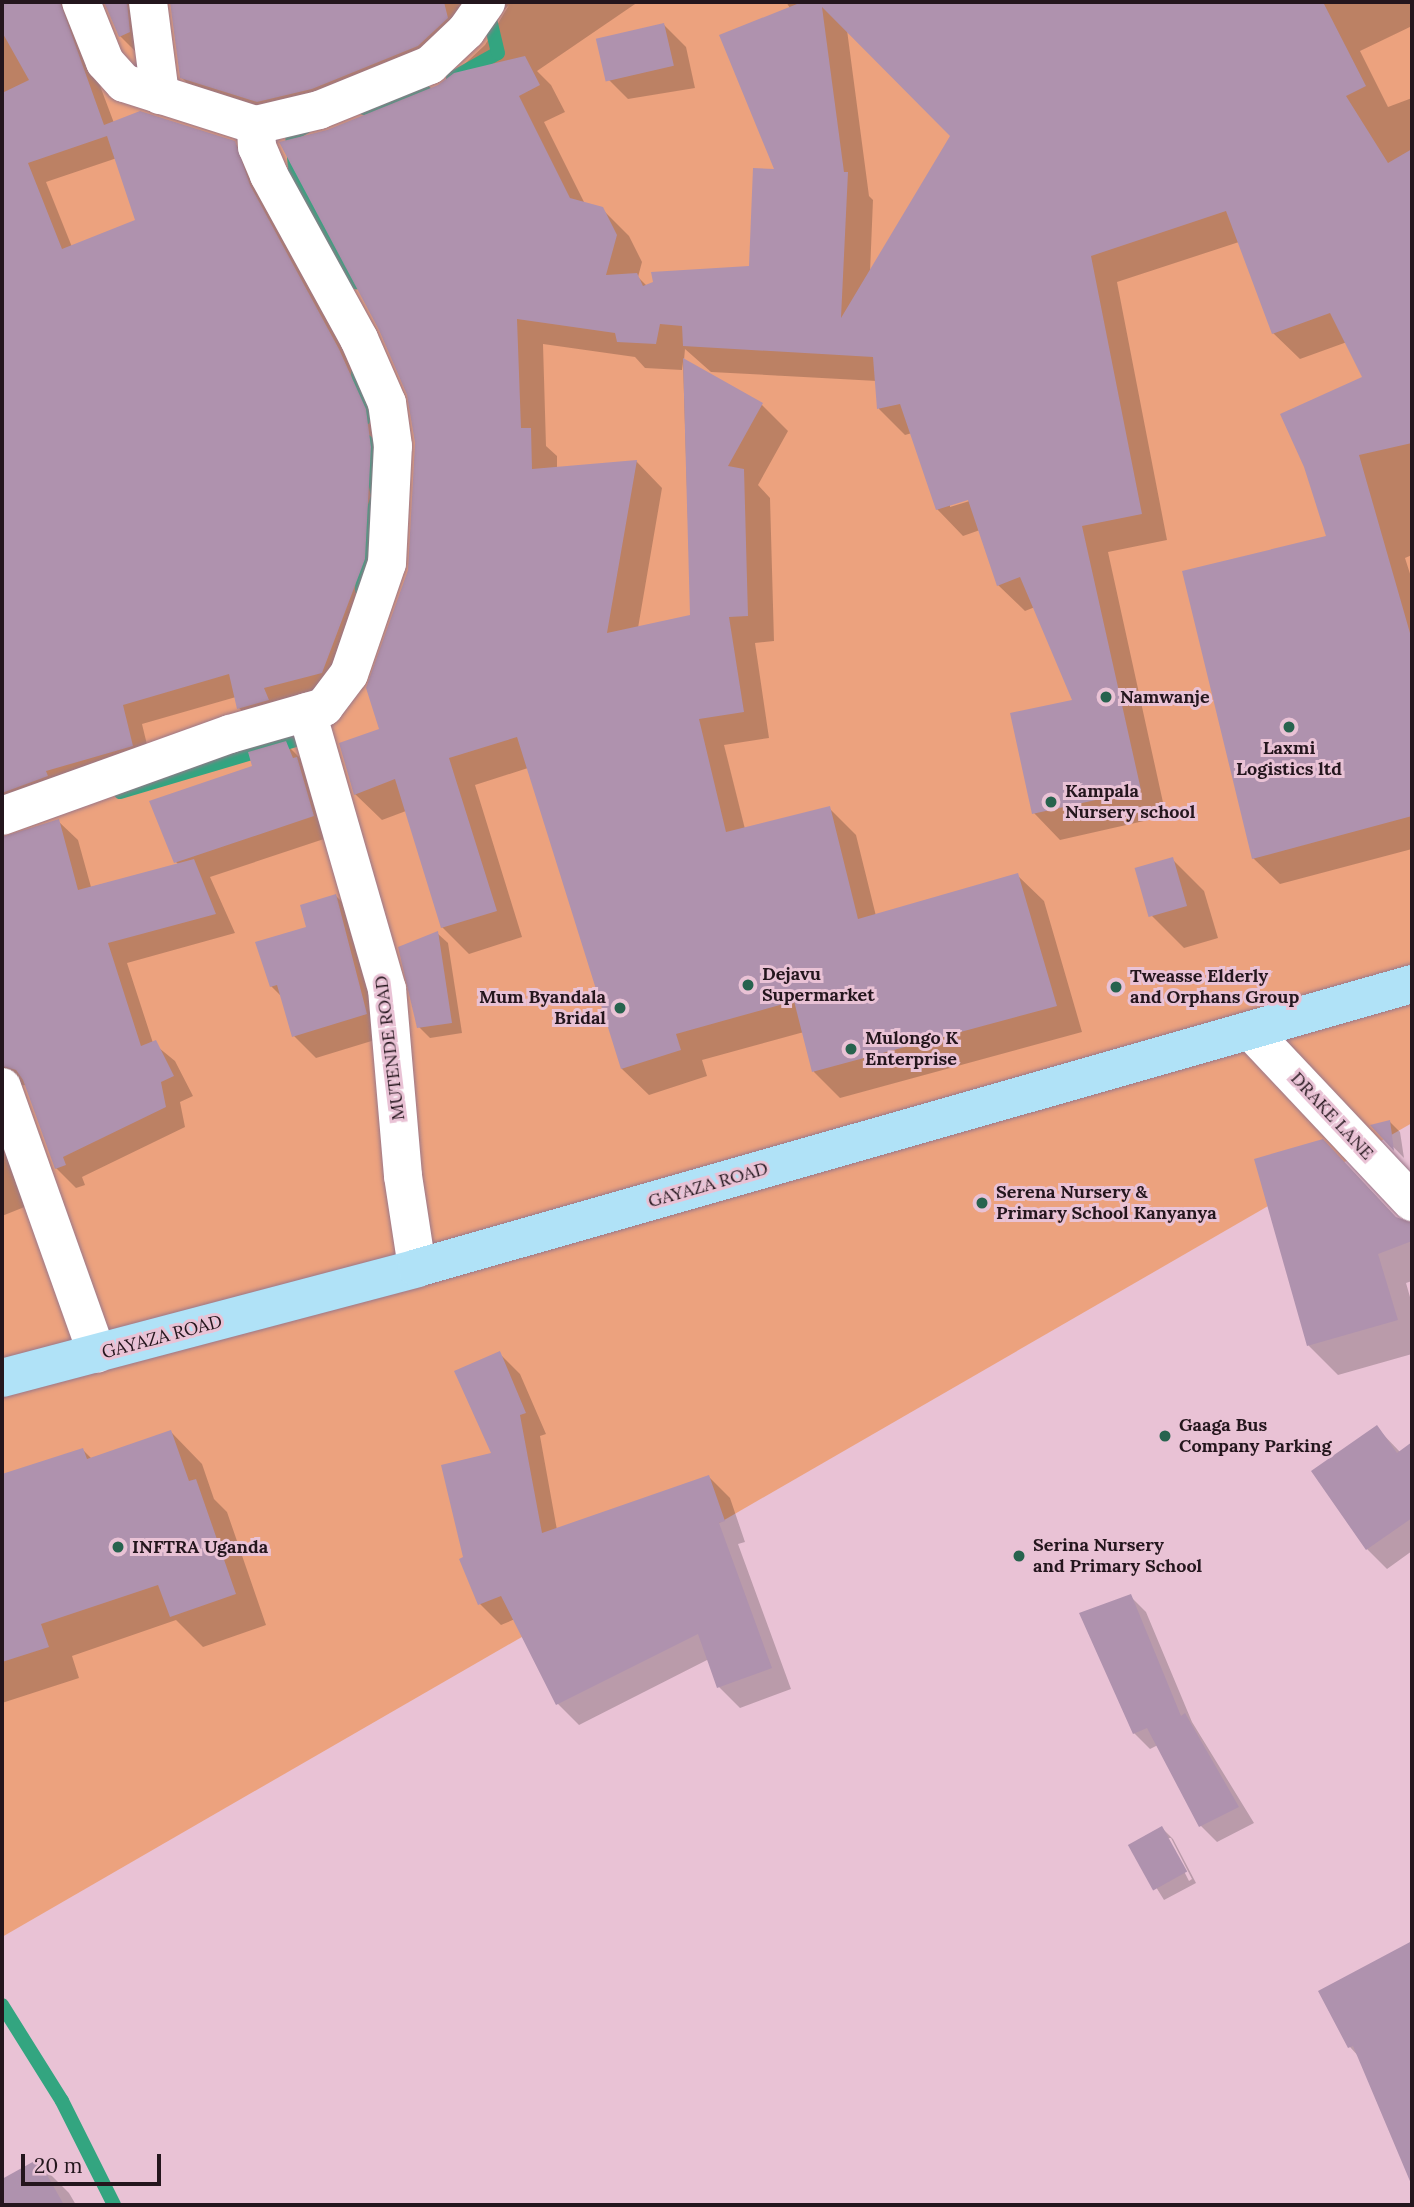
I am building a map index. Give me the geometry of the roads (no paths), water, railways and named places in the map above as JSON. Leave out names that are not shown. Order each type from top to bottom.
[{"type":"main road","name":"GAYAZA ROAD","points":[[2,1378],[417,1268],[1412,985]]},
{"type":"street","points":[[80,2],[114,76],[160,95],[256,125],[319,110],[430,65],[466,32],[486,2]]},
{"type":"street","points":[[149,2],[160,95]]},
{"type":"street","points":[[2,816],[230,734],[324,706],[349,674],[387,562],[393,446],[387,403],[359,339],[270,175],[257,147],[256,125]]},
{"type":"street","name":"MUTENDE ROAD","points":[[307,712],[387,989],[403,1175],[417,1268]]},
{"type":"street","name":"DRAKE LANE","points":[[1251,1031],[1412,1202]]},
{"type":"street","points":[[2,1087],[97,1354]]},
{"type":"waterway","points":[[453,78],[498,53],[488,11]]},
{"type":"waterway","points":[[364,108],[425,92]]},
{"type":"waterway","points":[[305,127],[292,134],[295,171],[356,282]]},
{"type":"waterway","points":[[358,373],[364,419]]},
{"type":"waterway","points":[[362,590],[365,539],[378,496],[367,442]]},
{"type":"waterway","points":[[120,792],[312,735]]},
{"type":"waterway","points":[[2,2005],[62,2101],[114,2205]]},
{"type":"place","name":"Namwanje","points":[[1106,697]]},
{"type":"place","name":"Laxmi Logistics ltd","points":[[1289,727]]},
{"type":"place","name":"Kampala Nursery school","points":[[1051,802]]},
{"type":"place","name":"Dejavu Supermarket","points":[[748,985]]},
{"type":"place","name":"Tweasse Elderly and Orphans Group","points":[[1116,987]]},
{"type":"place","name":"Mum Byandala Bridal","points":[[620,1008]]},
{"type":"place","name":"Mulongo K Enterprise","points":[[851,1049]]},
{"type":"place","name":"Serena Nursery & Primary School Kanyanya","points":[[982,1203]]},
{"type":"place","name":"Gaaga Bus Company Parking","points":[[1165,1436]]},
{"type":"place","name":"INFTRA Uganda","points":[[118,1547]]},
{"type":"place","name":"Serina Nursery and Primary School","points":[[1019,1556]]}]
